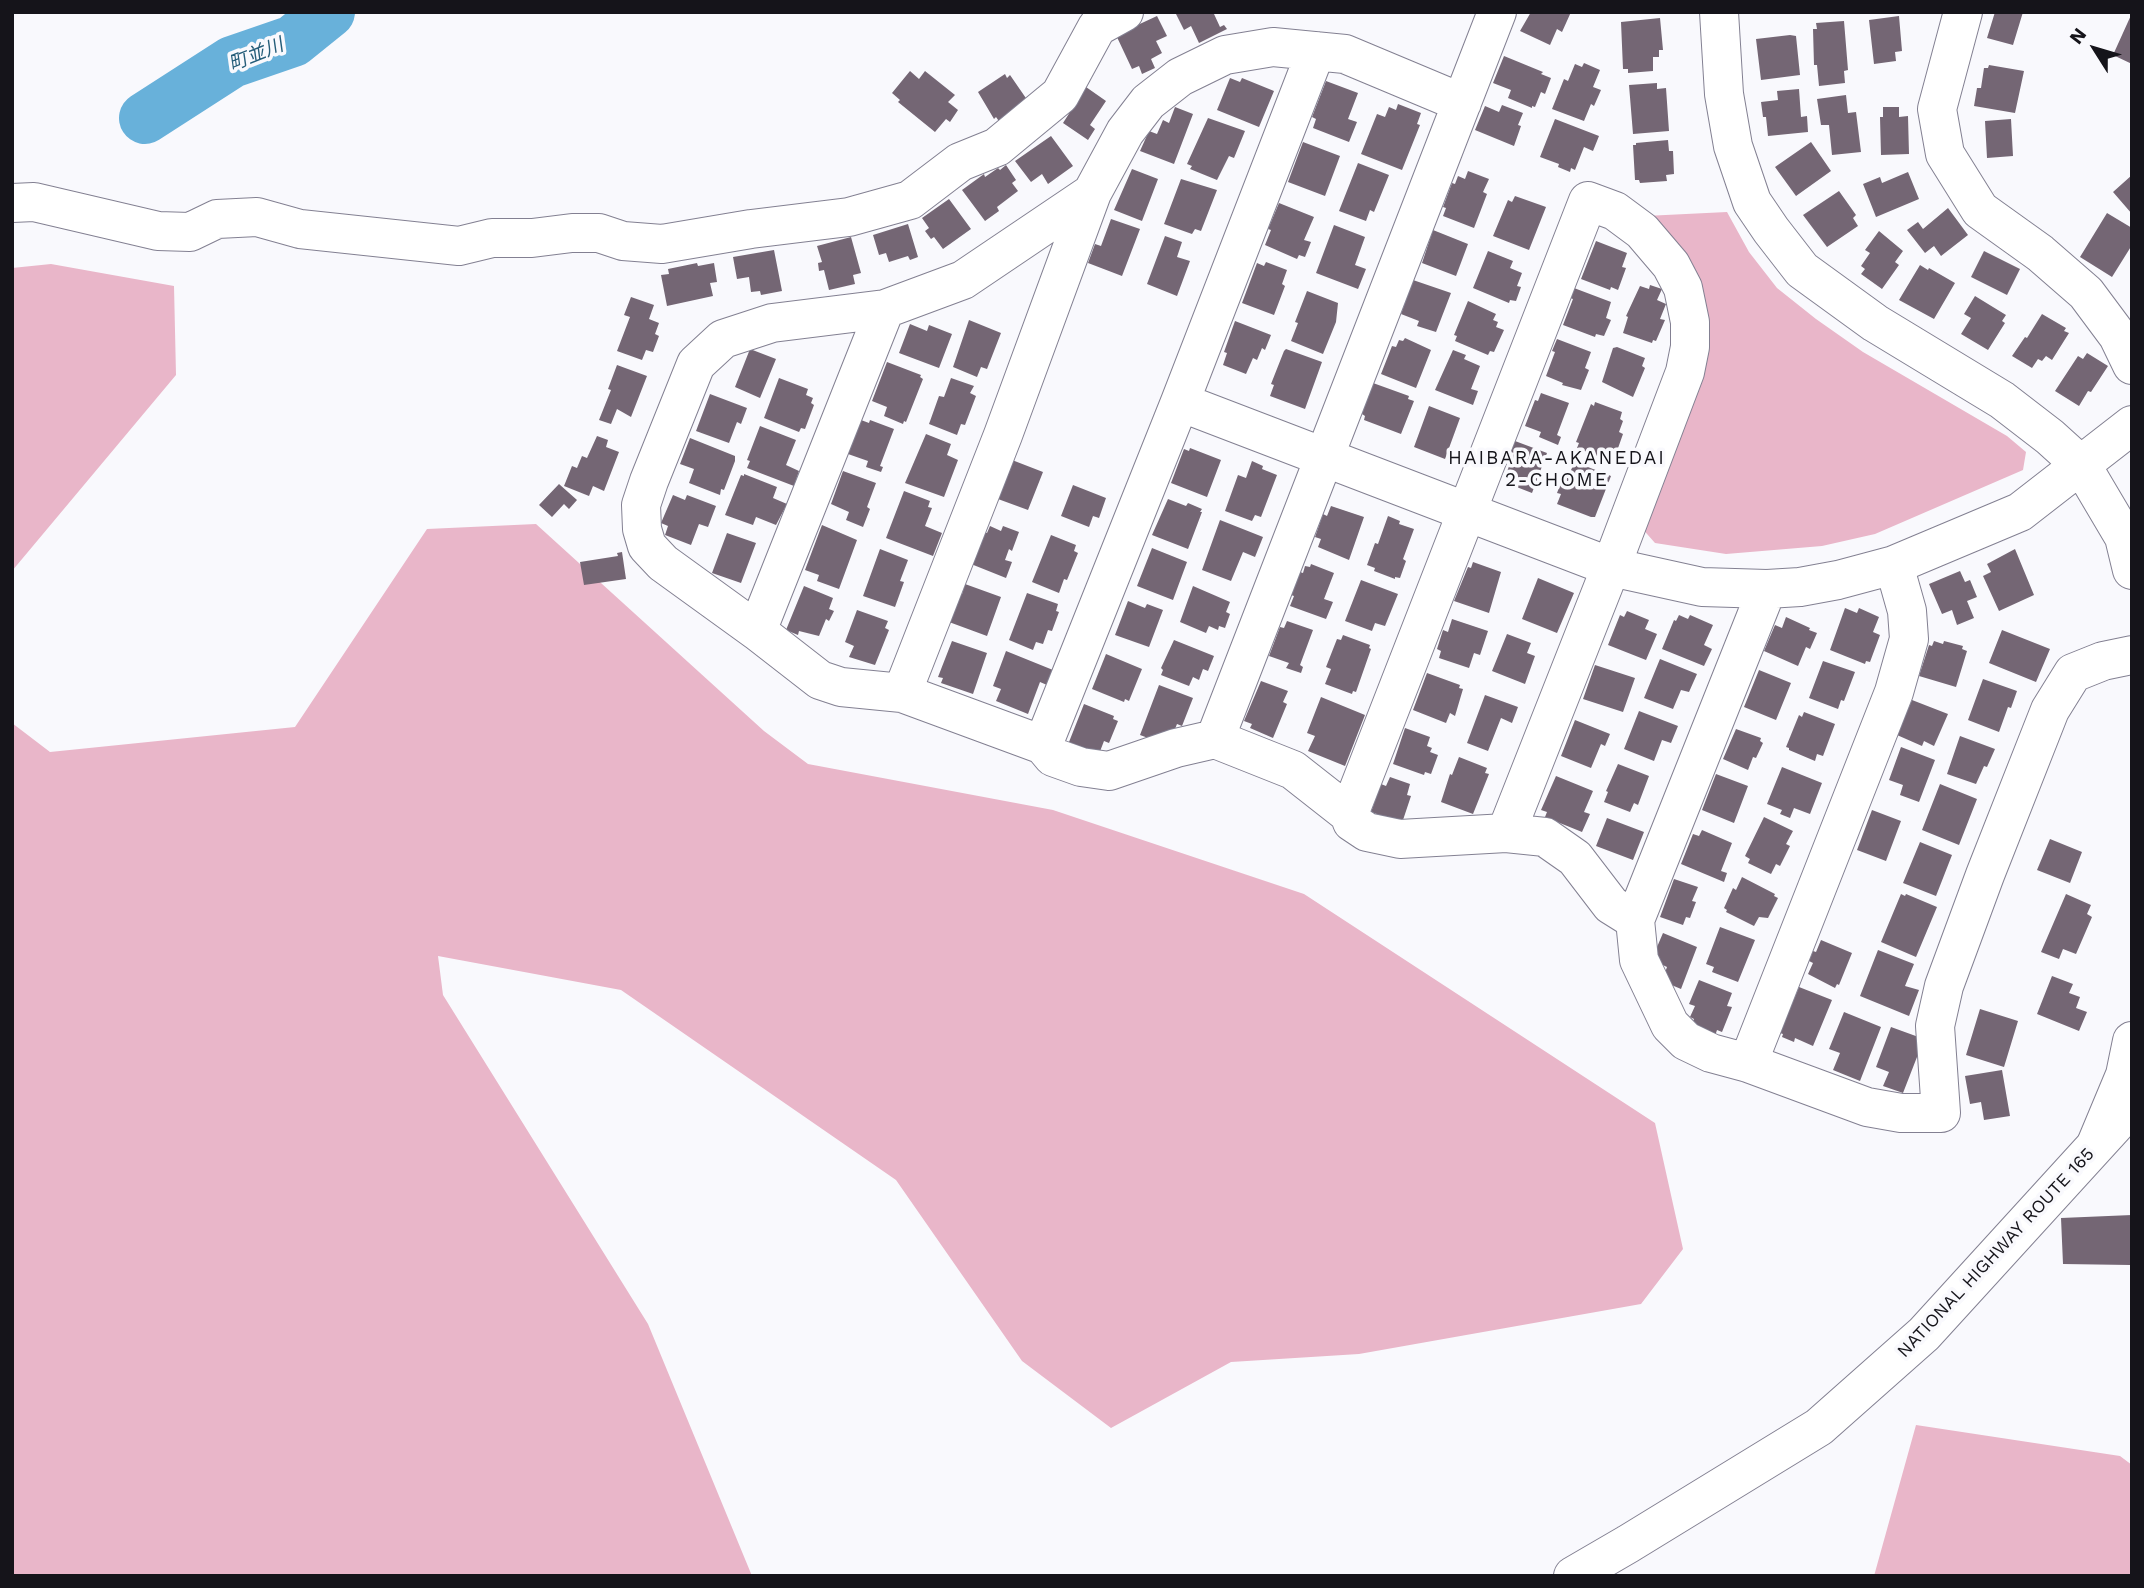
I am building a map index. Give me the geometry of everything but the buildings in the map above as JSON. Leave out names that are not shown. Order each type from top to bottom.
[{"type":"main road","points":[[12,204],[34,202],[158,231],[190,232],[217,219],[257,217],[300,229],[458,246],[492,238],[532,239],[572,233],[599,233],[623,241],[662,244],[751,229],[849,218],[910,200],[960,162],[998,147],[1060,95],[1097,27],[1124,12]]},
{"type":"main road","points":[[1215,739],[1497,12]]},
{"type":"main road","points":[[1719,12],[1724,94],[1733,146],[1752,202],[1771,230],[1802,270],[1875,323],[2002,400],[2050,437],[2081,466],[2124,537],[2132,570]]},
{"type":"main road","points":[[1963,12],[1937,109],[1945,154],[1980,210],[2040,253],[2086,293],[2118,335],[2132,365]]},
{"type":"main road","points":[[902,693],[1003,435],[1092,193],[1125,132],[1148,102],[1180,77],[1225,55],[1273,47],[1345,54],[1462,103]]},
{"type":"main road","points":[[1043,745],[1316,51]]},
{"type":"main road","points":[[1092,193],[963,280],[884,309],[772,323],[723,338],[696,364],[640,505],[642,529],[648,546],[663,563],[820,680],[841,687],[902,693],[1043,745],[1053,757],[1081,767],[1109,771],[1176,748],[1215,739],[1293,771],[1349,814],[1352,822],[1367,832],[1400,839],[1506,834],[1545,837],[1575,858],[1611,905],[1635,920]]},
{"type":"main road","points":[[1349,814],[1588,201],[1615,211],[1642,231],[1671,265],[1683,288],[1690,322],[1690,347],[1685,372],[1506,834]]},
{"type":"main road","points":[[757,631],[884,309]]},
{"type":"main road","points":[[1180,402],[1611,567],[1702,587],[1767,589],[1800,587],[1838,580],[1894,565],[2020,512],[2132,425]]},
{"type":"main road","points":[[1748,1063],[1894,691],[1909,639],[1907,611],[1894,565]]},
{"type":"main road","points":[[1767,589],[1635,920],[1639,960],[1670,1026],[1686,1041],[1711,1053],[1748,1063],[1867,1107],[1900,1113],[1941,1113],[1935,1026],[1944,986],[1984,875],[2050,710],[2073,673],[2103,661],[2132,655]]},
{"type":"main road","points":[[2093,1150],[2125,1075],[2132,1041]]},
{"type":"main road","name":"NATIONAL HIGHWAY ROUTE 165","points":[[1573,1576],[1819,1427],[1924,1334],[2132,1106]]},
{"type":"shaded area","points":[[1727,212],[1749,252],[1777,288],[1863,352],[2007,436],[2026,452],[2023,470],[1875,534],[1822,546],[1726,554],[1655,543],[1640,526],[1698,376],[1645,216]]},
{"type":"shaded area","points":[[51,264],[174,286],[176,375],[12,571],[12,268]]},
{"type":"shaded area","points":[[536,524],[764,731],[808,764],[1053,810],[1304,894],[1655,1123],[1683,1249],[1641,1304],[1359,1354],[1231,1362],[1111,1428],[1022,1361],[896,1180],[621,990],[438,956],[443,995],[648,1324],[752,1576],[12,1576],[12,723],[50,752],[295,727],[427,529]]},
{"type":"shaded area","points":[[1916,1425],[2120,1456],[2132,1465],[2132,1576],[1874,1576]]},
{"type":"waterway","name":"町並川","points":[[145,118],[232,62],[293,41],[329,12]]},
{"type":"district","name":"HAIBARA-AKANEDAI 2-CHOME","points":[[1557,469]]}]
